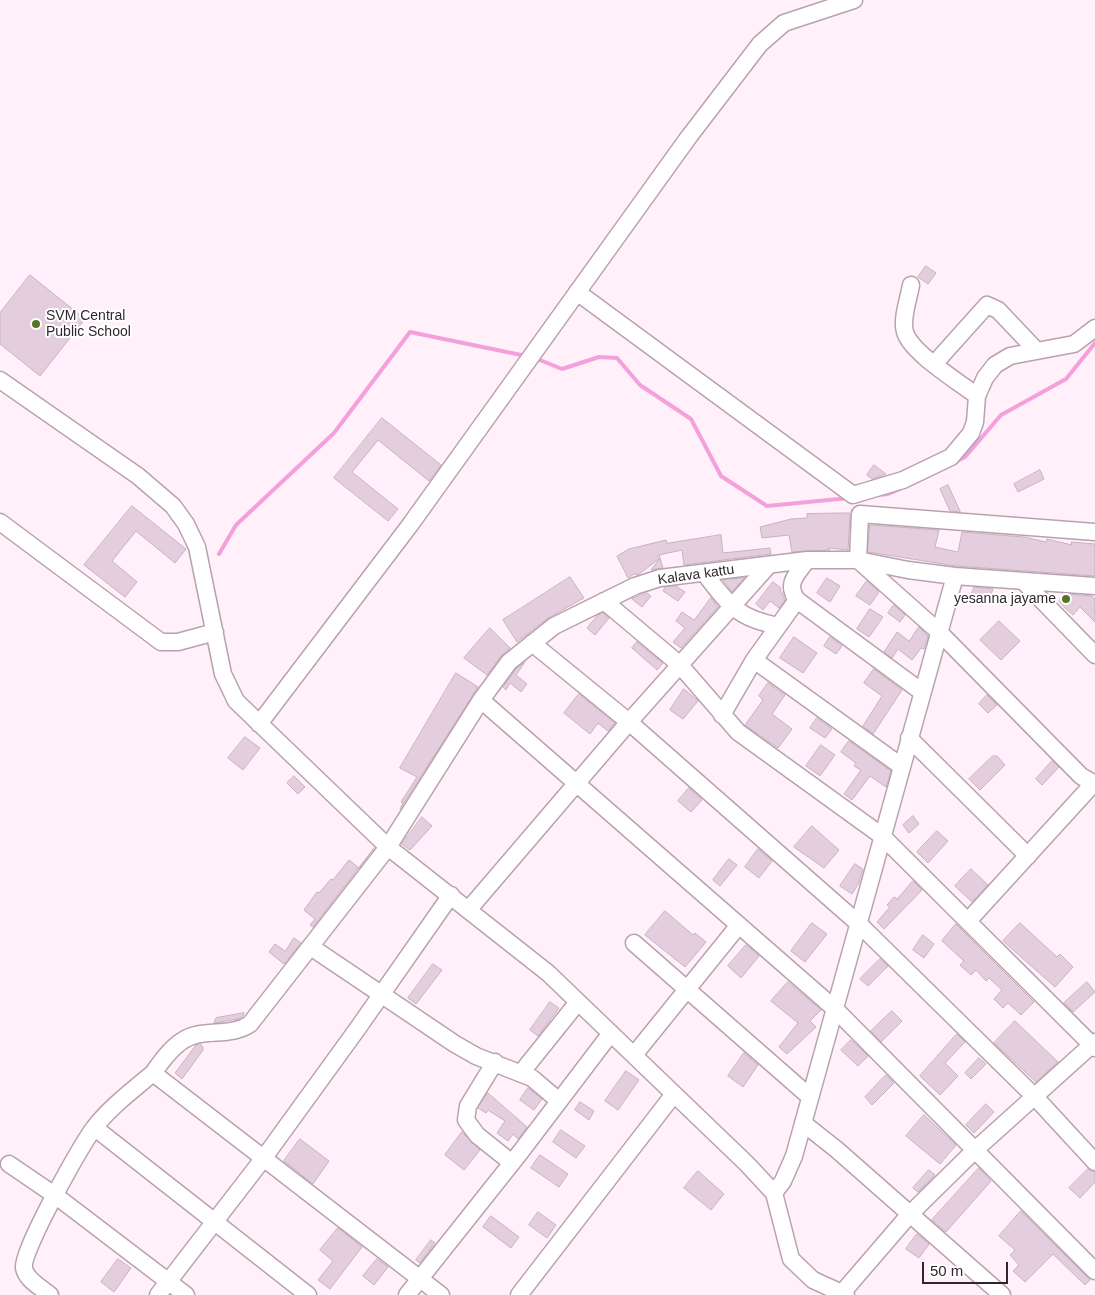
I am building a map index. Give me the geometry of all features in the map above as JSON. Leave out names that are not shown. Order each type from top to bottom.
[{"type":"street","points":[[259,724],[410,524],[688,138],[760,44],[784,23],[854,0]]},
{"type":"street","points":[[911,285],[905,332],[917,349],[977,396]]},
{"type":"street","points":[[577,292],[860,502],[1095,532]]},
{"type":"street","points":[[935,363],[987,305],[998,310],[1036,350]]},
{"type":"street","points":[[860,502],[951,457],[971,433],[975,422],[977,396],[995,365],[1010,356],[1074,344],[1095,328]]},
{"type":"street","points":[[0,380],[138,476],[173,506],[186,524],[197,547],[223,674],[236,701],[388,847],[451,894],[548,973],[747,1164],[774,1193],[791,1259],[813,1280],[844,1294],[910,1214],[976,1150],[1094,1045],[882,836],[738,732],[679,664],[604,601]]},
{"type":"street","points":[[860,502],[858,560],[939,632],[1081,776],[1094,784],[968,922]]},
{"type":"street","points":[[0,522],[161,642],[178,642],[215,632]]},
{"type":"street","points":[[807,560],[791,586],[791,591],[797,600],[922,692]]},
{"type":"street","name":"Kalava kattu","points":[[50,1295],[28,1277],[24,1265],[25,1257],[56,1196],[95,1128],[110,1110],[152,1073],[182,1040],[198,1034],[243,1029],[250,1024],[388,847],[481,700],[509,662],[554,626],[635,586],[660,578],[807,560],[858,560],[908,570],[955,576],[1095,586]]},
{"type":"street","points":[[469,909],[628,722],[730,606],[768,566]]},
{"type":"street","points":[[705,574],[730,606],[746,617],[778,626]]},
{"type":"street","points":[[774,1193],[789,1170],[803,1123],[955,576]]},
{"type":"street","points":[[1024,582],[1095,655]]},
{"type":"street","points":[[722,715],[754,660],[797,600]]},
{"type":"street","points":[[532,644],[628,722],[859,924],[1034,1097],[1095,1162]]},
{"type":"street","points":[[754,660],[901,766]]},
{"type":"street","points":[[481,700],[834,1009],[1095,1270]]},
{"type":"street","points":[[909,738],[1028,856]]},
{"type":"street","points":[[158,1295],[263,1159],[381,996],[451,894]]},
{"type":"street","points":[[634,1056],[739,925]]},
{"type":"street","points":[[634,943],[810,1097]]},
{"type":"street","points":[[311,947],[381,996],[455,1044],[476,1056],[532,1078],[559,1101]]},
{"type":"street","points":[[521,1073],[578,1002]]},
{"type":"street","points":[[407,1295],[421,1280],[611,1033]]},
{"type":"street","points":[[495,1062],[468,1106],[466,1120],[472,1130],[512,1163]]},
{"type":"street","points":[[152,1073],[441,1295]]},
{"type":"street","points":[[519,1295],[674,1094]]},
{"type":"street","points":[[803,1123],[836,1149],[1002,1295]]},
{"type":"street","points":[[95,1128],[308,1295]]},
{"type":"street","points":[[9,1164],[56,1196],[186,1295]]},
{"type":"building","points":[[926,266],[936,273],[928,284],[918,277]]},
{"type":"building","points":[[30,275],[85,319],[40,376],[0,344],[0,313]]},
{"type":"building","points":[[382,418],[441,465],[429,481],[378,440],[352,472],[398,509],[388,521],[334,478]]},
{"type":"building","points":[[874,465],[886,474],[872,479],[867,475]]},
{"type":"building","points":[[1040,470],[1044,479],[1018,492],[1014,484]]},
{"type":"building","points":[[948,485],[960,512],[950,511],[940,489]]},
{"type":"building","points":[[132,506],[186,549],[175,563],[136,531],[112,561],[137,582],[125,597],[84,565]]},
{"type":"building","points":[[850,513],[848,550],[828,548],[830,550],[792,552],[789,535],[762,538],[760,527],[791,519],[807,518],[807,514]]},
{"type":"building","points":[[870,525],[939,530],[935,547],[958,552],[962,532],[1024,537],[1046,542],[1047,539],[1072,545],[1071,542],[1095,544],[1095,576],[956,566],[868,552]]},
{"type":"building","points":[[721,535],[723,553],[770,548],[771,554],[684,565],[682,550],[659,555],[660,558],[638,575],[634,574],[628,578],[617,556],[629,549],[666,540],[667,543]]},
{"type":"building","points":[[660,558],[663,568],[651,570]]},
{"type":"building","points":[[570,577],[584,598],[548,618],[517,642],[503,620]]},
{"type":"building","points":[[744,578],[732,592],[723,580]]},
{"type":"building","points":[[827,578],[840,586],[830,602],[817,593]]},
{"type":"building","points":[[867,581],[879,592],[870,605],[856,596]]},
{"type":"building","points":[[773,582],[781,588],[785,600],[779,608],[770,601],[763,610],[756,604]]},
{"type":"building","points":[[676,586],[685,592],[678,601],[663,591],[665,587]]},
{"type":"building","points":[[974,587],[993,589],[989,599],[972,594]]},
{"type":"building","points":[[647,593],[651,596],[642,607],[632,599]]},
{"type":"building","points":[[1066,594],[1092,596],[1095,599],[1095,622],[1080,607],[1073,615],[1064,607],[1059,601]]},
{"type":"building","points":[[711,598],[718,607],[681,648],[673,642],[685,628],[676,621],[682,612],[694,620]]},
{"type":"building","points":[[894,605],[905,615],[900,622],[888,613]]},
{"type":"building","points":[[870,609],[883,617],[869,637],[857,629]]},
{"type":"building","points":[[603,613],[609,618],[595,635],[587,628],[597,616]]},
{"type":"building","points":[[999,621],[1020,641],[1001,660],[980,640]]},
{"type":"building","points":[[919,627],[928,636],[924,649],[921,648],[912,660],[898,649],[892,658],[884,652],[897,632],[909,641]]},
{"type":"building","points":[[490,628],[510,648],[501,656],[487,675],[464,658]]},
{"type":"building","points":[[794,637],[817,653],[803,673],[780,658]]},
{"type":"building","points":[[830,637],[842,646],[836,654],[824,646]]},
{"type":"building","points":[[637,642],[663,663],[657,670],[632,648]]},
{"type":"building","points":[[525,662],[516,675],[527,684],[521,692],[510,683],[506,690],[503,687],[516,669]]},
{"type":"building","points":[[874,669],[902,690],[873,734],[863,726],[882,696],[864,683]]},
{"type":"building","points":[[456,673],[478,687],[400,809],[403,803],[401,802],[417,777],[400,768]]},
{"type":"building","points":[[768,683],[785,695],[772,714],[792,729],[778,748],[745,725],[763,700],[759,696]]},
{"type":"building","points":[[684,689],[698,701],[683,719],[670,710]]},
{"type":"building","points":[[579,694],[615,723],[608,731],[598,723],[590,734],[564,713]]},
{"type":"building","points":[[987,695],[997,705],[988,713],[979,704]]},
{"type":"building","points":[[817,718],[832,729],[825,738],[810,728]]},
{"type":"building","points":[[245,737],[260,748],[243,770],[228,758]]},
{"type":"building","points":[[849,741],[891,771],[886,787],[870,776],[852,800],[844,794],[861,770],[854,766],[856,763],[841,752]]},
{"type":"building","points":[[821,745],[835,755],[820,776],[806,766]]},
{"type":"building","points":[[993,756],[997,756],[1005,765],[980,790],[969,779]]},
{"type":"building","points":[[1052,761],[1059,767],[1042,785],[1036,779]]},
{"type":"building","points":[[294,776],[305,787],[298,794],[287,783]]},
{"type":"building","points":[[689,788],[702,800],[691,812],[678,801]]},
{"type":"building","points":[[913,816],[919,824],[909,833],[903,825]]},
{"type":"building","points":[[422,817],[432,826],[410,850],[402,844]]},
{"type":"building","points":[[812,826],[839,850],[824,868],[794,847]]},
{"type":"building","points":[[937,831],[948,841],[928,863],[917,852]]},
{"type":"building","points":[[758,849],[772,861],[759,878],[745,867]]},
{"type":"building","points":[[729,859],[737,865],[720,886],[713,880]]},
{"type":"building","points":[[349,860],[359,868],[313,927],[310,925],[315,919],[304,910],[317,892],[319,893],[331,879],[333,880]]},
{"type":"building","points":[[855,864],[863,869],[859,883],[852,894],[840,886]]},
{"type":"building","points":[[971,869],[988,885],[972,902],[955,886]]},
{"type":"building","points":[[913,881],[922,890],[884,929],[877,922],[890,907],[887,905],[894,897],[897,899]]},
{"type":"building","points":[[665,911],[693,935],[695,933],[706,942],[685,967],[645,935]]},
{"type":"building","points":[[812,923],[827,934],[805,962],[791,951]]},
{"type":"building","points":[[1020,923],[1057,957],[1060,954],[1073,967],[1055,987],[1003,941]]},
{"type":"building","points":[[956,924],[1034,1002],[1021,1015],[1008,1003],[1003,1008],[994,999],[1002,990],[989,978],[986,981],[976,970],[971,975],[960,965],[964,961],[942,941]]},
{"type":"building","points":[[923,935],[934,944],[924,958],[913,950]]},
{"type":"building","points":[[294,938],[301,943],[284,964],[269,952],[275,944],[285,951]]},
{"type":"building","points":[[746,945],[759,956],[741,978],[728,966]]},
{"type":"building","points":[[880,959],[888,966],[868,986],[860,979]]},
{"type":"building","points":[[433,964],[442,970],[416,1004],[408,998]]},
{"type":"building","points":[[788,982],[821,1010],[810,1021],[816,1027],[787,1054],[779,1047],[798,1023],[771,1001]]},
{"type":"building","points":[[1087,982],[1095,992],[1073,1012],[1064,1003]]},
{"type":"building","points":[[550,1002],[559,1008],[538,1036],[530,1030]]},
{"type":"building","points":[[892,1011],[902,1021],[881,1042],[871,1031]]},
{"type":"building","points":[[244,1013],[238,1019],[214,1023],[216,1018]]},
{"type":"building","points":[[1015,1021],[1058,1062],[1036,1082],[994,1043]]},
{"type":"building","points":[[957,1034],[965,1042],[945,1063],[958,1076],[940,1095],[920,1076]]},
{"type":"building","points":[[851,1040],[868,1056],[858,1066],[841,1050]]},
{"type":"building","points":[[200,1044],[203,1050],[182,1079],[175,1073],[196,1045]]},
{"type":"building","points":[[744,1053],[758,1065],[743,1087],[728,1076]]},
{"type":"building","points":[[979,1058],[986,1064],[971,1079],[965,1073]]},
{"type":"building","points":[[626,1071],[639,1080],[618,1110],[605,1101]]},
{"type":"building","points":[[886,1075],[894,1083],[872,1105],[865,1097]]},
{"type":"building","points":[[528,1088],[542,1099],[534,1110],[520,1100]]},
{"type":"building","points":[[488,1093],[527,1127],[518,1139],[513,1134],[508,1141],[497,1133],[505,1121],[488,1110],[486,1113],[478,1108]]},
{"type":"building","points":[[580,1102],[594,1111],[589,1120],[575,1110]]},
{"type":"building","points":[[986,1104],[994,1112],[974,1133],[966,1125]]},
{"type":"building","points":[[924,1115],[956,1145],[940,1164],[906,1136]]},
{"type":"building","points":[[561,1130],[585,1146],[576,1158],[553,1142]]},
{"type":"building","points":[[462,1132],[480,1150],[464,1170],[445,1155]]},
{"type":"building","points":[[300,1139],[329,1161],[313,1184],[284,1161]]},
{"type":"building","points":[[540,1155],[568,1174],[559,1187],[531,1168]]},
{"type":"building","points":[[979,1168],[991,1181],[946,1232],[932,1220]]},
{"type":"building","points":[[1088,1169],[1095,1172],[1095,1182],[1080,1198],[1069,1188]]},
{"type":"building","points":[[929,1170],[935,1175],[918,1192],[913,1188]]},
{"type":"building","points":[[698,1171],[724,1194],[711,1210],[684,1188]]},
{"type":"building","points":[[1021,1211],[1090,1280],[1085,1285],[1053,1254],[1025,1282],[1013,1271],[1019,1265],[1010,1255],[1015,1250],[999,1236]]},
{"type":"building","points":[[538,1212],[556,1225],[547,1238],[529,1225]]},
{"type":"building","points":[[491,1216],[519,1237],[511,1248],[483,1227]]},
{"type":"building","points":[[338,1228],[362,1247],[330,1289],[318,1280],[333,1261],[320,1250]]},
{"type":"building","points":[[917,1234],[929,1244],[919,1258],[906,1249]]},
{"type":"building","points":[[431,1240],[435,1243],[420,1263],[416,1260]]},
{"type":"building","points":[[118,1259],[131,1268],[114,1292],[101,1282]]},
{"type":"building","points":[[377,1259],[388,1267],[374,1285],[363,1276]]},
{"type":"waterway","points":[[219,554],[236,525],[334,433],[410,332],[526,356]]},
{"type":"waterway","points":[[955,462],[965,457],[1001,415],[1066,379],[1095,343]]},
{"type":"waterway","points":[[535,358],[562,369],[599,357],[617,358],[640,385],[691,419],[721,476],[767,506],[849,498]]},
{"type":"waterway","points":[[878,495],[888,494],[900,489]]},
{"type":"place","name":"SVM Central Public School","points":[[36,324]]},
{"type":"place","name":"yesanna jayame","points":[[1066,599]]}]
